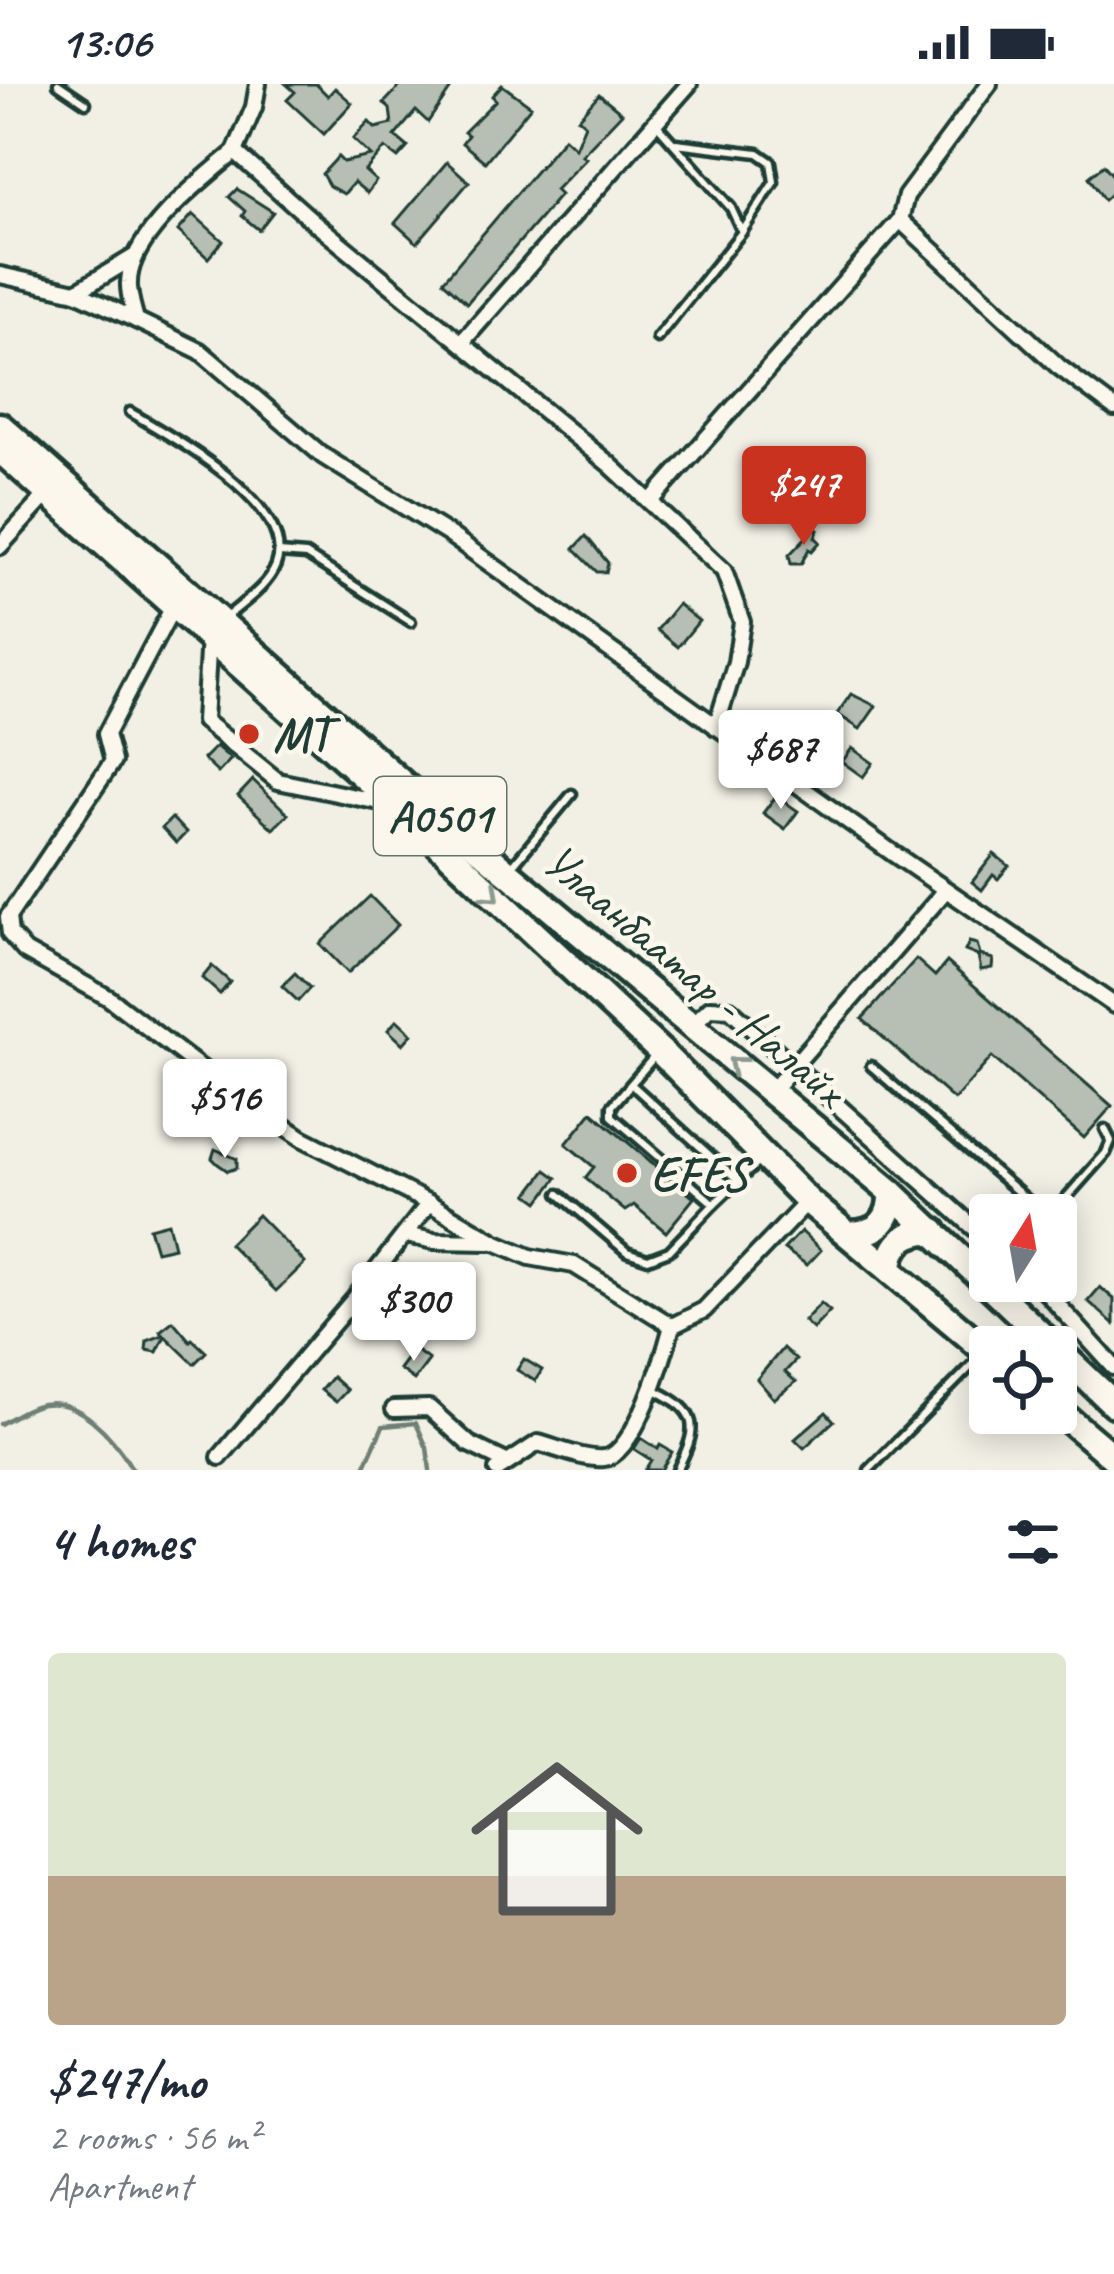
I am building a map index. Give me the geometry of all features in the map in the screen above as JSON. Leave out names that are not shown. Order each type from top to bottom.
[{"type":"highway","name":"Улаанбаатар - Налайх","points":[[0,426],[396,806],[660,1051],[808,1201],[969,1336]]},
{"type":"highway","name":"Улаанбаатар - Налайх","points":[[0,450],[175,603],[215,628],[969,1261]]},
{"type":"highway","points":[[850,1234],[863,1234],[883,1224],[892,1205],[891,1192]]},
{"type":"highway","points":[[890,1269],[891,1258],[908,1235],[934,1231]]},
{"type":"highway","name":"Улаанбаатар - Налайх","points":[[1013,1302],[1114,1404]]},
{"type":"highway","points":[[1077,1427],[1114,1458]]},
{"type":"street","points":[[76,292],[134,257],[164,218],[235,152],[258,84]]},
{"type":"street","points":[[462,342],[689,84]]},
{"type":"street","points":[[651,501],[900,220],[906,196],[989,84]]},
{"type":"street","points":[[235,152],[314,223],[651,501],[724,571],[742,622],[736,662],[716,727]]},
{"type":"street","points":[[900,220],[1059,367],[1114,408]]},
{"type":"street","points":[[134,257],[128,284],[136,320]]},
{"type":"street","points":[[0,275],[76,292],[200,351],[323,456],[450,535],[1114,1005]]},
{"type":"street","points":[[0,546],[49,492]]},
{"type":"street","points":[[175,603],[106,734],[113,761],[8,917],[5,933],[25,951],[110,998],[302,1138],[495,1242],[530,1257],[574,1265],[672,1326]]},
{"type":"street","points":[[215,628],[204,721],[278,782],[396,806]]},
{"type":"street","points":[[771,1092],[946,890]]},
{"type":"street","points":[[690,1027],[710,1008],[730,1009],[969,1223]]},
{"type":"street","points":[[394,1409],[429,1408],[501,1466],[538,1444],[604,1459],[616,1454],[655,1390],[672,1326],[704,1310],[808,1201]]},
{"type":"street","points":[[220,1457],[429,1203]]},
{"type":"street","points":[[406,1235],[434,1241],[495,1242]]},
{"type":"street","points":[[1055,1302],[1114,1366]]},
{"type":"lane","points":[[58,84],[86,104]]},
{"type":"lane","points":[[656,123],[731,208],[742,232]]},
{"type":"lane","points":[[657,338],[742,232],[774,182],[771,162],[758,153],[673,143]]},
{"type":"lane","points":[[130,412],[196,452],[243,490],[278,532],[279,553],[270,578],[215,628]]},
{"type":"lane","points":[[279,553],[306,555],[411,622]]},
{"type":"lane","points":[[506,872],[572,794]]},
{"type":"lane","points":[[660,1051],[612,1106],[612,1116],[714,1204]]},
{"type":"lane","points":[[871,1066],[1023,1194]]},
{"type":"lane","points":[[631,1084],[739,1182]]},
{"type":"lane","points":[[1068,1194],[1106,1154],[1111,1141],[1105,1129]]},
{"type":"lane","points":[[559,1194],[627,1252],[648,1259],[669,1251],[766,1154]]},
{"type":"lane","points":[[869,1470],[969,1371]]},
{"type":"lane","points":[[655,1390],[677,1401],[693,1423],[693,1439],[677,1470]]},
{"type":"building","points":[[286,84],[316,84],[328,96],[335,88],[352,103],[324,134],[287,100],[295,92]]},
{"type":"building","points":[[402,84],[454,84],[428,122],[416,111],[395,136],[408,147],[398,158],[385,148],[365,171],[376,181],[367,193],[354,182],[344,194],[329,186],[322,174],[338,157],[343,162],[371,156],[353,139],[369,122],[375,128],[392,124],[384,103]]},
{"type":"building","points":[[502,85],[531,106],[485,162],[462,143],[468,135],[464,132],[496,100],[492,96]]},
{"type":"building","points":[[599,94],[622,113],[582,155],[586,158],[555,190],[560,195],[467,303],[443,281],[564,138],[575,148],[585,124],[578,118]]},
{"type":"building","points":[[447,162],[469,182],[417,243],[395,223]]},
{"type":"building","points":[[1104,165],[1114,177],[1114,191],[1104,200],[1089,177]]},
{"type":"building","points":[[237,189],[273,212],[259,230],[229,197]]},
{"type":"building","points":[[193,214],[223,241],[208,258],[178,231]]},
{"type":"building","points":[[815,528],[820,542],[809,549],[801,564],[791,564],[789,555]]},
{"type":"building","points":[[586,536],[608,563],[606,572],[597,572],[574,549]]},
{"type":"building","points":[[678,604],[699,621],[678,647],[657,630]]},
{"type":"building","points":[[851,694],[876,706],[860,729],[837,714]]},
{"type":"building","points":[[216,746],[231,759],[218,773],[203,759]]},
{"type":"building","points":[[852,748],[873,763],[863,777],[842,762]]},
{"type":"building","points":[[253,780],[288,814],[273,829],[238,796]]},
{"type":"building","points":[[776,796],[798,811],[785,829],[763,813]]},
{"type":"building","points":[[172,818],[186,833],[176,843],[162,828]]},
{"type":"building","points":[[994,854],[1009,866],[998,879],[993,875],[982,890],[972,882]]},
{"type":"building","points":[[370,896],[398,925],[348,973],[320,944]]},
{"type":"building","points":[[969,942],[977,944],[980,955],[993,959],[992,968],[981,970],[978,956],[965,951]]},
{"type":"building","points":[[916,959],[935,976],[947,962],[1112,1106],[1084,1138],[992,1057],[954,1100],[862,1019]]},
{"type":"building","points":[[212,966],[230,982],[220,994],[202,978]]},
{"type":"building","points":[[295,973],[310,988],[298,1001],[282,986]]},
{"type":"building","points":[[397,1020],[412,1034],[403,1044],[388,1030]]},
{"type":"building","name":"EFES","points":[[592,1112],[694,1198],[666,1232],[634,1205],[625,1211],[585,1178],[594,1167],[566,1144]]},
{"type":"building","points":[[215,1149],[237,1159],[237,1168],[228,1171],[218,1164],[212,1158]]},
{"type":"building","points":[[546,1170],[557,1178],[539,1202],[528,1194]]},
{"type":"building","points":[[258,1215],[305,1263],[276,1291],[229,1244]]},
{"type":"building","points":[[168,1223],[174,1247],[156,1251],[149,1228]]},
{"type":"building","points":[[801,1231],[821,1250],[807,1265],[784,1249]]},
{"type":"building","points":[[1100,1287],[1114,1299],[1114,1324],[1088,1301]]},
{"type":"building","points":[[821,1303],[830,1311],[813,1329],[804,1321]]},
{"type":"building","points":[[173,1321],[206,1352],[194,1364],[165,1336],[157,1352],[146,1350],[147,1341],[163,1335],[160,1331]]},
{"type":"building","points":[[783,1348],[796,1360],[785,1372],[796,1382],[774,1399],[757,1379]]},
{"type":"building","points":[[414,1349],[429,1360],[414,1380],[399,1369]]},
{"type":"building","points":[[524,1359],[542,1370],[535,1381],[517,1370]]},
{"type":"building","points":[[332,1377],[347,1390],[336,1402],[321,1390]]},
{"type":"building","points":[[826,1412],[834,1421],[804,1448],[795,1439]]},
{"type":"building","points":[[641,1438],[672,1452],[661,1470],[645,1470],[651,1460],[634,1449]]},
{"type":"waterway","points":[[0,1424],[35,1406],[65,1406],[105,1432],[133,1470]]},
{"type":"waterway","points":[[363,1470],[383,1426],[416,1423],[430,1470]]},
{"type":"place","name":"MT","points":[[249,734]]},
{"type":"place","name":"EFES","points":[[627,1173]]}]
